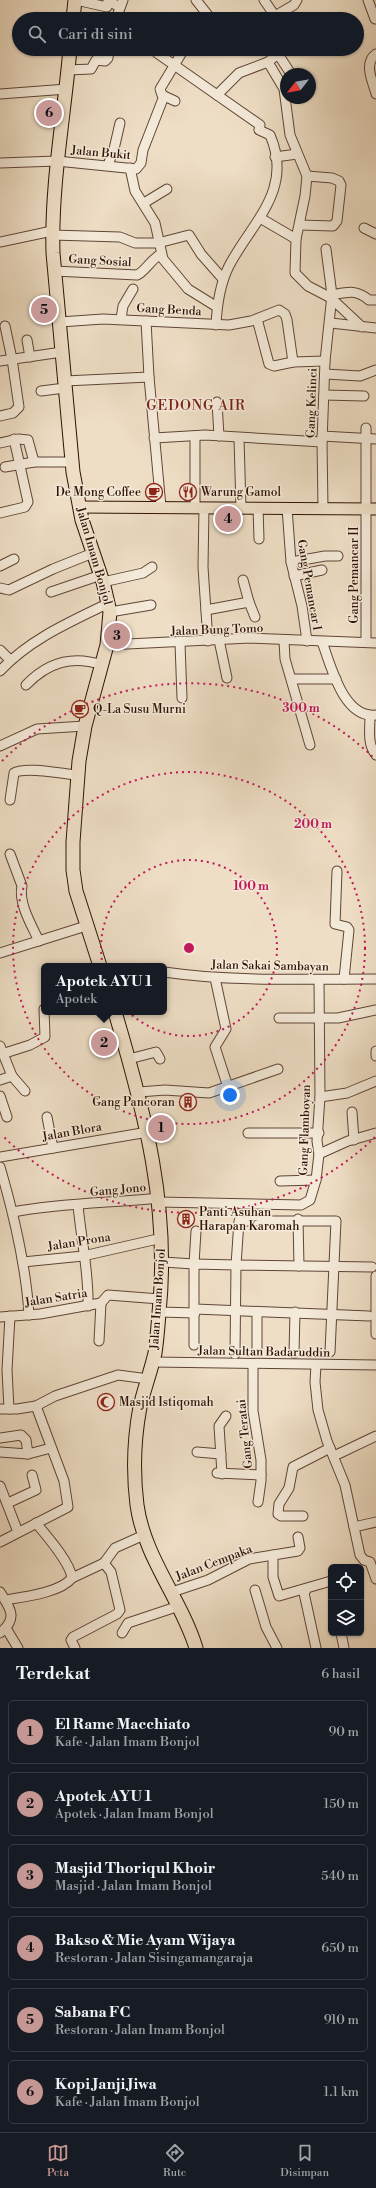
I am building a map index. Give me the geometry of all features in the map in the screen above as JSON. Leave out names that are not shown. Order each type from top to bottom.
[{"type":"highway","points":[[75,12],[76,0]]},
{"type":"highway","name":"Jalan Imam Bonjol","points":[[69,56],[67,89],[57,161],[52,233],[54,271],[72,462],[79,507],[102,579],[109,608],[108,645],[85,726],[77,775],[73,870],[76,891],[99,963]]},
{"type":"highway","name":"Jalan Imam Bonjol","points":[[116,1015],[148,1132],[159,1200],[162,1238],[163,1262],[160,1306],[153,1362],[140,1407],[135,1454],[137,1505],[144,1535],[179,1606],[196,1648]]},
{"type":"main road","points":[[79,507],[371,509]]},
{"type":"street","points":[[76,0],[107,7],[108,1],[121,4]]},
{"type":"street","points":[[196,0],[205,12]]},
{"type":"street","points":[[264,0],[269,12]]},
{"type":"street","points":[[282,12],[294,5],[297,0]]},
{"type":"street","points":[[368,0],[375,20]]},
{"type":"street","points":[[376,54],[372,57],[369,66],[376,94]]},
{"type":"street","points":[[68,70],[91,68],[96,60],[105,61],[108,56]]},
{"type":"street","points":[[161,56],[260,125],[259,130],[270,135],[275,157],[277,175],[275,188],[260,218],[230,265],[223,279],[216,307],[216,325]]},
{"type":"street","points":[[175,101],[164,96],[160,92],[160,89],[179,56]]},
{"type":"street","points":[[217,95],[239,74],[268,62],[273,56]]},
{"type":"street","points":[[279,56],[287,68]]},
{"type":"street","points":[[268,62],[284,89],[290,135],[297,154],[302,162],[306,176],[305,196],[296,239],[295,273],[308,286],[332,296],[362,327]]},
{"type":"street","points":[[0,94],[67,89]]},
{"type":"street","name":"Jalan Bukit","points":[[0,163],[57,161],[136,169],[141,163],[143,150],[164,96]]},
{"type":"street","points":[[108,165],[114,149],[120,124]]},
{"type":"street","points":[[275,157],[297,154]]},
{"type":"street","points":[[130,168],[135,191],[144,202],[155,223],[161,254],[188,289],[216,307]]},
{"type":"street","points":[[300,225],[333,226],[337,221],[341,185],[340,181],[332,178],[306,176]]},
{"type":"street","points":[[144,202],[167,189]]},
{"type":"street","points":[[260,218],[296,239]]},
{"type":"street","points":[[364,228],[376,234]]},
{"type":"street","points":[[0,242],[52,233],[120,237],[135,243],[158,242],[189,236],[201,254],[223,279]]},
{"type":"street","name":"Gang Kelinci","points":[[323,509],[322,439],[325,361],[332,296],[326,249]]},
{"type":"street","name":"Gang Sosial","points":[[54,271],[137,275],[142,272],[152,259],[161,254]]},
{"type":"street","points":[[121,319],[123,306],[133,289]]},
{"type":"street","points":[[332,296],[353,290],[363,294],[369,300],[376,300]]},
{"type":"street","name":"Gang Benda","points":[[60,322],[121,319],[235,325],[257,319],[273,312],[282,311],[287,320],[293,362]]},
{"type":"street","points":[[257,319],[269,364],[274,366],[293,362],[325,361]]},
{"type":"street","points":[[146,321],[148,377],[161,507]]},
{"type":"street","points":[[330,323],[376,328]]},
{"type":"street","points":[[0,416],[13,413],[19,407],[6,326]]},
{"type":"street","points":[[27,340],[30,356]]},
{"type":"street","points":[[0,361],[62,352]]},
{"type":"street","points":[[325,374],[360,376],[376,370]]},
{"type":"street","points":[[41,391],[65,385],[148,377]]},
{"type":"street","points":[[324,395],[364,396]]},
{"type":"street","points":[[217,402],[218,436]]},
{"type":"street","name":"Gang Pemancar II","points":[[366,428],[371,509],[366,642]]},
{"type":"street","points":[[195,436],[202,568],[208,641]]},
{"type":"street","points":[[154,438],[218,436],[239,438],[376,439]]},
{"type":"street","points":[[239,438],[241,508]]},
{"type":"street","points":[[0,443],[14,439],[28,440],[34,462]]},
{"type":"street","points":[[0,513],[25,507],[28,499],[14,439]]},
{"type":"street","points":[[5,467],[34,462],[72,462]]},
{"type":"street","points":[[258,508],[259,539]]},
{"type":"street","name":"Gang Pemancar I","points":[[287,508],[291,562],[305,621],[307,641]]},
{"type":"street","points":[[0,588],[8,590],[53,569],[93,553]]},
{"type":"street","points":[[291,562],[325,556],[338,556]]},
{"type":"street","points":[[0,566],[14,559]]},
{"type":"street","points":[[51,592],[102,579],[143,573],[152,567]]},
{"type":"street","points":[[294,576],[322,570]]},
{"type":"street","points":[[243,580],[249,602],[256,617]]},
{"type":"street","points":[[206,610],[249,602]]},
{"type":"street","points":[[0,671],[10,660],[51,632],[109,608],[151,604]]},
{"type":"street","name":"Jalan Bung Tomo","points":[[108,645],[180,643],[250,638],[284,641],[376,643]]},
{"type":"street","points":[[220,640],[226,678]]},
{"type":"street","points":[[284,641],[285,659],[292,679],[295,699],[310,746]]},
{"type":"street","points":[[322,642],[336,679],[350,703],[364,714],[373,715],[370,740],[376,755]]},
{"type":"street","points":[[180,643],[182,698]]},
{"type":"street","points":[[0,650],[10,660]]},
{"type":"street","points":[[26,685],[47,667],[68,660],[88,661],[102,665]]},
{"type":"street","points":[[292,679],[336,679]]},
{"type":"street","points":[[0,746],[36,729],[85,726]]},
{"type":"street","points":[[10,800],[15,772],[33,770],[77,775]]},
{"type":"street","points":[[10,854],[22,886],[21,891],[29,918],[39,941]]},
{"type":"street","points":[[336,871],[335,924],[347,927],[349,930],[344,979]]},
{"type":"street","points":[[0,953],[86,926]]},
{"type":"street","name":"Jalan Sakai Sambayan","points":[[167,972],[215,978],[319,980],[376,978]]},
{"type":"street","points":[[215,978],[226,1029],[215,1047],[228,1087]]},
{"type":"street","name":"Gang Flamboyan","points":[[159,1200],[301,1205],[310,1200],[316,1180],[319,1154],[319,980]]},
{"type":"street","points":[[279,1018],[338,1018],[376,1010]]},
{"type":"street","points":[[25,1091],[12,1076],[1,1050],[30,1045],[45,1037],[44,1015]]},
{"type":"street","points":[[376,1051],[376,1056]]},
{"type":"street","points":[[129,1059],[156,1052],[160,1059]]},
{"type":"street","points":[[138,1092],[165,1090],[210,1093],[278,1069]]},
{"type":"street","points":[[0,1080],[12,1076]]},
{"type":"street","points":[[320,1097],[347,1093],[376,1081]]},
{"type":"street","points":[[0,1096],[7,1117]]},
{"type":"street","points":[[352,1112],[354,1140]]},
{"type":"street","points":[[47,1117],[53,1148]]},
{"type":"street","name":"Jalan Blora","points":[[0,1157],[148,1132]]},
{"type":"street","points":[[248,1133],[318,1133]]},
{"type":"street","points":[[319,1154],[354,1140],[376,1134]]},
{"type":"street","points":[[0,1167],[13,1212],[27,1282],[29,1314]]},
{"type":"street","points":[[280,1181],[316,1180]]},
{"type":"street","name":"Gang Jono","points":[[13,1212],[45,1206],[159,1200]]},
{"type":"street","points":[[78,1205],[83,1256],[89,1281],[88,1306]]},
{"type":"street","points":[[298,1219],[298,1266]]},
{"type":"street","points":[[235,1354],[236,1265],[240,1220],[298,1219],[336,1221],[330,1352]]},
{"type":"street","points":[[194,1344],[194,1264],[196,1231]]},
{"type":"street","name":"Jalan Prona","points":[[23,1262],[83,1256],[162,1238]]},
{"type":"street","points":[[163,1262],[194,1264],[372,1267]]},
{"type":"street","points":[[376,1276],[374,1314],[376,1334]]},
{"type":"street","name":"Jalan Satria","points":[[0,1317],[88,1306],[101,1303],[108,1295],[160,1306]]},
{"type":"street","points":[[99,1341],[101,1303]]},
{"type":"street","points":[[160,1306],[194,1311],[374,1314]]},
{"type":"street","points":[[257,1312],[257,1349]]},
{"type":"street","points":[[294,1312],[294,1353]]},
{"type":"street","points":[[10,1316],[4,1409],[36,1406],[55,1396],[118,1375],[148,1379]]},
{"type":"street","name":"Jalan Sultan Badaruddin","points":[[153,1362],[376,1365]]},
{"type":"street","name":"Gang Teratai","points":[[253,1364],[253,1411],[261,1460],[258,1502]]},
{"type":"street","points":[[316,1365],[315,1382],[318,1410],[345,1485],[362,1558],[373,1561],[376,1579]]},
{"type":"street","points":[[0,1542],[67,1509],[69,1504],[64,1481],[36,1406]]},
{"type":"street","points":[[226,1416],[220,1426],[221,1454],[219,1473],[261,1475]]},
{"type":"street","points":[[0,1438],[21,1435],[26,1440],[28,1454]]},
{"type":"street","points":[[303,1516],[280,1516],[277,1512],[289,1488],[293,1467],[376,1436]]},
{"type":"street","points":[[0,1452],[28,1454],[51,1448]]},
{"type":"street","points":[[197,1452],[221,1454]]},
{"type":"street","points":[[8,1503],[36,1490],[32,1475]]},
{"type":"street","points":[[0,1486],[8,1503],[18,1532]]},
{"type":"street","points":[[354,1527],[376,1522]]},
{"type":"street","points":[[36,1523],[55,1547],[71,1572],[72,1578]]},
{"type":"street","points":[[18,1648],[3,1631],[11,1622],[11,1614],[3,1596],[44,1592],[68,1582],[72,1578],[104,1563],[115,1548],[144,1535]]},
{"type":"street","name":"Jalan Cempaka","points":[[172,1592],[208,1580],[250,1559],[299,1551],[298,1538]]},
{"type":"street","points":[[272,1555],[273,1577],[279,1596],[306,1590],[328,1582]]},
{"type":"street","points":[[75,1648],[72,1640],[73,1638],[117,1614],[120,1610],[111,1572],[104,1563]]},
{"type":"street","points":[[256,1590],[266,1627],[277,1648]]},
{"type":"street","points":[[306,1590],[304,1594],[316,1648]]},
{"type":"street","points":[[122,1633],[128,1623],[179,1606]]},
{"type":"street","points":[[342,1636],[344,1648]]},
{"type":"place","name":"Kopi Janji Jiwa","points":[[49,113]]},
{"type":"place","name":"Sabana FC","points":[[44,310]]},
{"type":"place","name":"De Mong Coffee","points":[[154,492]]},
{"type":"place","name":"Warung Gamol","points":[[188,492]]},
{"type":"place","name":"Bakso & Mie Ayam Wijaya","points":[[228,519]]},
{"type":"place","name":"Masjid Thoriqul Khoir","points":[[117,636]]},
{"type":"place","name":"Q-La Susu Murni","points":[[80,709]]},
{"type":"place","name":"Apotek AYU 1","points":[[104,1043]]},
{"type":"place","name":"Gang Pancoran","points":[[188,1102]]},
{"type":"place","name":"El Rame Macchiato","points":[[161,1128]]},
{"type":"place","name":"Panti Asuhan Harapan Karomah","points":[[186,1219]]},
{"type":"place","name":"Masjid Istiqomah","points":[[106,1402]]},
{"type":"district","name":"GEDONG AIR","points":[[196,406]]}]
